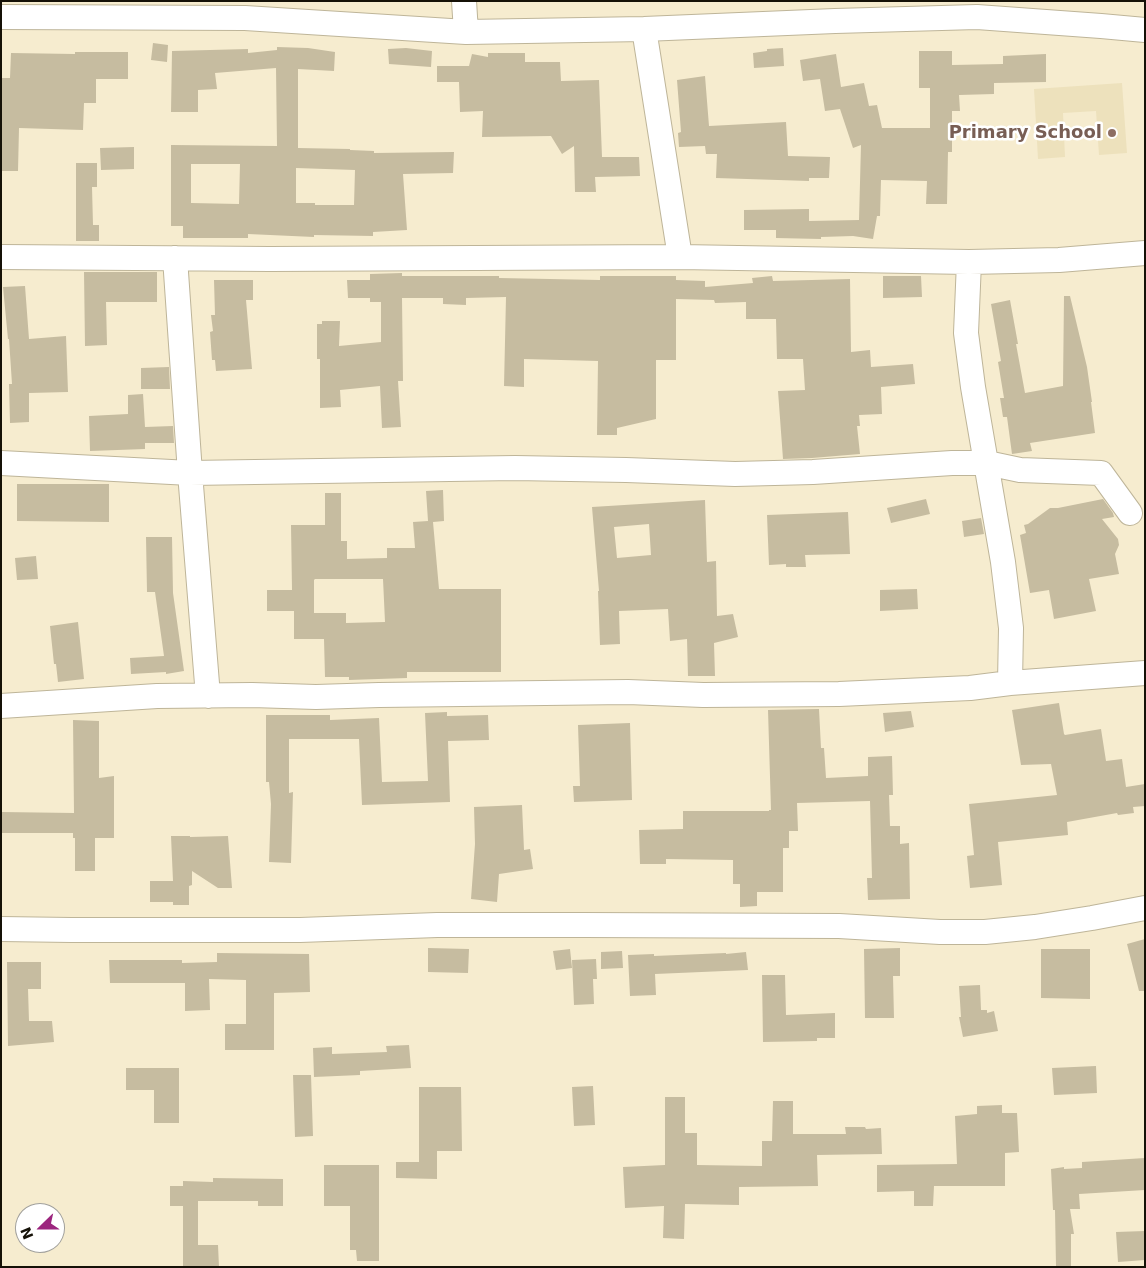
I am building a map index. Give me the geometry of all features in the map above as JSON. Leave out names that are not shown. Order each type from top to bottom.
[{"type":"street","points":[[464,1],[466,32]]},
{"type":"street","points":[[1,17],[25,9],[244,18],[466,32],[644,29],[977,17],[1145,30]]},
{"type":"street","points":[[644,29],[680,257]]},
{"type":"street","points":[[1,257],[280,259],[680,257],[969,262],[1059,260],[1145,253]]},
{"type":"street","points":[[175,258],[208,696]]},
{"type":"street","points":[[969,262],[966,333],[1012,628],[1010,682]]},
{"type":"street","points":[[1,463],[190,473],[515,468],[735,474],[813,472],[952,463],[987,463],[1020,470],[1101,473],[1130,512]]},
{"type":"street","points":[[1,706],[157,696],[252,695],[316,697],[628,692],[703,695],[839,694],[970,688],[1010,682],[1145,673]]},
{"type":"street","points":[[1,930],[300,930],[437,925],[614,925],[839,926],[940,932],[985,932],[1083,920],[1145,908]]},
{"type":"shaded area","name":"Primary School","points":[[1122,83],[1127,153],[1099,155],[1096,111],[1063,113],[1065,157],[1038,159],[1034,89]]},
{"type":"building","points":[[153,43],[168,45],[167,62],[151,60]]},
{"type":"building","points":[[277,47],[308,48],[335,52],[334,71],[298,69],[298,148],[350,149],[374,151],[374,153],[454,152],[453,173],[403,174],[407,230],[373,232],[373,236],[314,235],[314,237],[248,234],[248,238],[183,238],[183,226],[171,226],[171,145],[277,146],[276,68],[215,73],[217,89],[198,90],[198,112],[171,112],[172,51],[248,49],[248,53],[277,50]],"holes":[[[191,164],[240,164],[239,204],[191,203]],[[296,168],[355,170],[354,205],[296,203]]]},
{"type":"building","points":[[406,48],[432,51],[431,67],[389,64],[388,49]]},
{"type":"building","points":[[783,48],[784,66],[754,68],[753,53],[767,51],[767,49]]},
{"type":"building","points":[[919,51],[952,51],[952,65],[1003,64],[1003,56],[1046,54],[1046,82],[994,83],[994,94],[959,95],[960,111],[952,111],[952,152],[948,152],[947,204],[926,204],[927,181],[881,180],[880,216],[877,216],[873,239],[853,236],[821,237],[821,239],[776,238],[776,230],[744,230],[744,210],[809,209],[809,221],[859,220],[861,145],[853,148],[840,109],[825,111],[820,79],[803,81],[800,60],[836,54],[841,87],[864,83],[869,106],[877,105],[882,128],[930,128],[930,88],[919,88]]},
{"type":"building","points":[[75,52],[128,52],[128,79],[96,79],[96,103],[84,103],[83,130],[19,128],[18,171],[1,171],[1,78],[10,78],[11,53],[75,54]]},
{"type":"building","points":[[488,53],[525,53],[525,62],[560,62],[561,81],[599,80],[602,157],[639,157],[640,176],[595,177],[596,192],[575,192],[574,146],[562,154],[551,136],[482,137],[483,111],[460,112],[459,82],[437,82],[437,66],[469,66],[472,54],[488,57]]},
{"type":"building","points":[[705,76],[709,126],[786,122],[788,156],[830,157],[829,178],[809,178],[809,181],[716,178],[717,154],[706,154],[705,146],[679,147],[678,133],[681,132],[677,80]]},
{"type":"building","points":[[134,147],[134,169],[101,170],[100,148]]},
{"type":"building","points":[[76,163],[97,163],[97,187],[92,187],[93,225],[99,225],[99,241],[76,241]]},
{"type":"building","points":[[84,272],[157,272],[157,302],[106,302],[107,345],[85,346]]},
{"type":"building","points":[[402,273],[402,276],[499,276],[499,278],[600,280],[600,276],[676,276],[676,280],[705,281],[705,287],[753,283],[752,278],[772,276],[773,281],[850,279],[851,352],[870,350],[871,367],[913,364],[915,384],[881,387],[882,414],[859,415],[860,426],[857,426],[860,454],[783,459],[778,391],[805,390],[803,359],[777,359],[776,319],[746,319],[746,302],[715,303],[714,300],[676,299],[676,360],[656,360],[656,419],[617,428],[617,435],[597,435],[598,361],[524,359],[524,387],[504,386],[506,297],[466,298],[466,305],[443,304],[443,298],[402,298],[403,381],[398,381],[401,427],[382,428],[380,386],[340,390],[341,407],[320,408],[320,359],[317,359],[317,324],[322,324],[322,321],[340,321],[339,346],[381,342],[381,302],[370,302],[370,298],[348,298],[347,280],[370,280],[370,274]]},
{"type":"building","points":[[883,276],[921,276],[922,297],[883,298]]},
{"type":"building","points":[[214,280],[253,280],[253,300],[246,300],[252,369],[216,371],[215,360],[212,360],[210,332],[213,331],[211,315],[215,315]]},
{"type":"building","points":[[25,286],[29,339],[66,336],[68,392],[29,393],[29,422],[10,423],[9,384],[12,384],[3,287]]},
{"type":"building","points":[[1064,296],[1070,296],[1087,367],[1095,433],[1030,443],[1032,451],[1012,454],[1007,417],[1003,417],[1000,398],[1004,398],[998,362],[1001,361],[991,304],[1010,300],[1025,393],[1063,386]]},
{"type":"building","points":[[169,367],[170,389],[141,389],[141,368]]},
{"type":"building","points":[[143,394],[145,427],[173,426],[174,443],[145,443],[145,449],[90,451],[89,416],[128,414],[128,395]]},
{"type":"building","points":[[17,484],[109,484],[109,522],[17,521]]},
{"type":"building","points":[[443,490],[444,521],[433,522],[439,589],[501,589],[501,672],[407,672],[407,678],[349,680],[349,677],[325,677],[324,639],[294,639],[294,611],[267,611],[267,590],[292,590],[291,525],[325,525],[325,493],[341,493],[341,541],[347,541],[347,559],[387,558],[387,548],[415,548],[413,522],[428,521],[426,491]],"holes":[[[315,579],[383,579],[385,622],[346,623],[346,613],[314,613]]]},
{"type":"building","points":[[926,499],[930,514],[891,523],[887,508]]},
{"type":"building","points":[[1103,499],[1114,517],[1102,519],[1118,539],[1119,545],[1115,554],[1119,574],[1089,579],[1096,611],[1054,619],[1049,590],[1030,593],[1020,535],[1026,533],[1024,525],[1050,508]]},
{"type":"building","points":[[705,500],[707,562],[716,561],[717,616],[733,614],[738,637],[714,643],[715,676],[688,676],[687,639],[670,641],[668,609],[619,611],[620,644],[600,645],[599,591],[592,507]],"holes":[[[649,524],[651,555],[617,558],[614,527]]]},
{"type":"building","points":[[848,512],[850,554],[805,555],[806,567],[786,567],[786,564],[769,565],[767,515]]},
{"type":"building","points":[[981,518],[984,534],[964,537],[962,521]]},
{"type":"building","points":[[146,537],[172,537],[173,593],[184,671],[166,674],[166,672],[131,674],[130,658],[164,656],[155,592],[147,592]]},
{"type":"building","points":[[36,556],[38,579],[17,580],[15,558]]},
{"type":"building","points":[[917,589],[918,609],[880,611],[880,590]]},
{"type":"building","points":[[78,622],[84,679],[58,682],[50,626]]},
{"type":"building","points":[[1059,703],[1064,734],[1101,729],[1106,761],[1122,759],[1126,787],[1145,784],[1145,806],[1133,807],[1134,813],[1118,815],[1117,813],[1067,822],[1068,835],[998,842],[1002,885],[970,888],[967,856],[974,855],[969,804],[1057,795],[1051,764],[1021,765],[1012,710]]},
{"type":"building","points":[[819,709],[821,748],[824,748],[826,778],[868,776],[868,757],[892,756],[893,795],[889,795],[890,826],[900,826],[900,844],[909,843],[910,899],[868,900],[867,878],[872,878],[870,801],[797,803],[798,831],[789,831],[789,848],[783,848],[783,892],[757,892],[757,906],[740,907],[740,884],[733,884],[733,860],[666,859],[666,864],[640,864],[639,830],[683,829],[683,811],[771,810],[768,710]]},
{"type":"building","points":[[911,711],[914,727],[885,732],[883,713]]},
{"type":"building","points":[[447,712],[447,716],[488,715],[489,740],[448,741],[450,802],[362,805],[359,739],[289,739],[289,793],[293,792],[291,863],[269,862],[271,804],[269,782],[266,782],[266,715],[330,715],[330,720],[379,718],[382,782],[428,781],[425,713]]},
{"type":"building","points":[[73,720],[99,721],[99,778],[114,776],[114,838],[95,838],[95,871],[75,871],[75,838],[73,838],[73,833],[1,833],[1,812],[74,813]]},
{"type":"building","points":[[630,723],[632,800],[574,802],[573,786],[580,786],[578,725]]},
{"type":"building","points":[[522,805],[524,850],[530,849],[533,869],[499,874],[497,902],[471,899],[475,844],[474,807]]},
{"type":"building","points":[[171,836],[228,836],[232,888],[218,888],[192,871],[192,885],[189,886],[189,905],[173,905],[173,902],[150,902],[150,881],[173,881]]},
{"type":"building","points":[[1145,939],[1145,991],[1139,991],[1127,944]]},
{"type":"building","points":[[428,948],[469,949],[468,973],[428,972]]},
{"type":"building","points":[[900,948],[900,976],[893,976],[894,1018],[865,1018],[864,949]]},
{"type":"building","points":[[570,949],[572,968],[556,970],[553,951]]},
{"type":"building","points":[[1041,949],[1090,949],[1090,999],[1041,998]]},
{"type":"building","points":[[622,951],[623,968],[601,969],[601,952]]},
{"type":"building","points":[[746,952],[748,970],[655,974],[656,995],[630,996],[628,955],[654,954],[654,956]]},
{"type":"building","points":[[217,953],[309,954],[310,992],[274,993],[274,1050],[225,1050],[225,1024],[246,1024],[246,980],[209,979],[210,1010],[185,1011],[185,983],[110,983],[109,960],[182,960],[182,963],[217,962]]},
{"type":"building","points":[[596,959],[597,979],[593,979],[594,1004],[574,1005],[572,960]]},
{"type":"building","points":[[7,962],[41,962],[41,989],[28,989],[29,1021],[52,1021],[54,1042],[8,1046]]},
{"type":"building","points":[[762,975],[785,975],[786,1015],[835,1013],[835,1038],[817,1038],[817,1041],[763,1042]]},
{"type":"building","points":[[980,985],[981,1010],[987,1010],[987,1013],[994,1011],[998,1031],[963,1037],[959,1017],[961,1017],[959,986]]},
{"type":"building","points":[[409,1045],[411,1068],[360,1071],[360,1075],[314,1077],[313,1048],[332,1047],[332,1054],[387,1052],[386,1046]]},
{"type":"building","points":[[1096,1066],[1097,1093],[1054,1095],[1052,1068]]},
{"type":"building","points":[[126,1068],[179,1068],[179,1123],[154,1123],[154,1090],[126,1090]]},
{"type":"building","points":[[293,1075],[311,1075],[313,1136],[295,1137]]},
{"type":"building","points":[[593,1086],[595,1125],[574,1126],[572,1087]]},
{"type":"building","points":[[419,1087],[461,1087],[462,1151],[437,1151],[437,1179],[396,1178],[396,1162],[419,1162]]},
{"type":"building","points":[[665,1097],[685,1097],[685,1133],[697,1133],[697,1165],[762,1166],[762,1141],[772,1141],[773,1101],[793,1101],[793,1134],[846,1134],[845,1127],[881,1128],[882,1154],[817,1155],[818,1186],[739,1187],[739,1205],[685,1204],[684,1239],[663,1238],[664,1206],[625,1208],[623,1167],[665,1165]]},
{"type":"building","points":[[1002,1105],[1002,1113],[1017,1113],[1019,1152],[1005,1153],[1005,1186],[934,1186],[933,1206],[914,1206],[914,1191],[877,1192],[877,1165],[957,1164],[955,1116],[977,1114],[977,1106]]},
{"type":"building","points":[[1145,1158],[1145,1190],[1079,1194],[1080,1209],[1070,1209],[1074,1234],[1071,1234],[1071,1266],[1056,1266],[1055,1210],[1053,1210],[1051,1169],[1064,1167],[1064,1169],[1082,1168],[1082,1162]]},
{"type":"building","points":[[324,1165],[379,1165],[379,1261],[357,1261],[356,1250],[350,1250],[350,1206],[324,1206]]},
{"type":"building","points":[[213,1178],[283,1179],[283,1206],[258,1206],[258,1201],[198,1201],[198,1245],[218,1245],[219,1267],[183,1267],[183,1206],[170,1206],[170,1186],[183,1186],[183,1181],[213,1182]]},
{"type":"building","points":[[1145,1231],[1145,1260],[1118,1262],[1116,1232]]},
{"type":"place","name":"Primary School","points":[[1112,133]]}]
